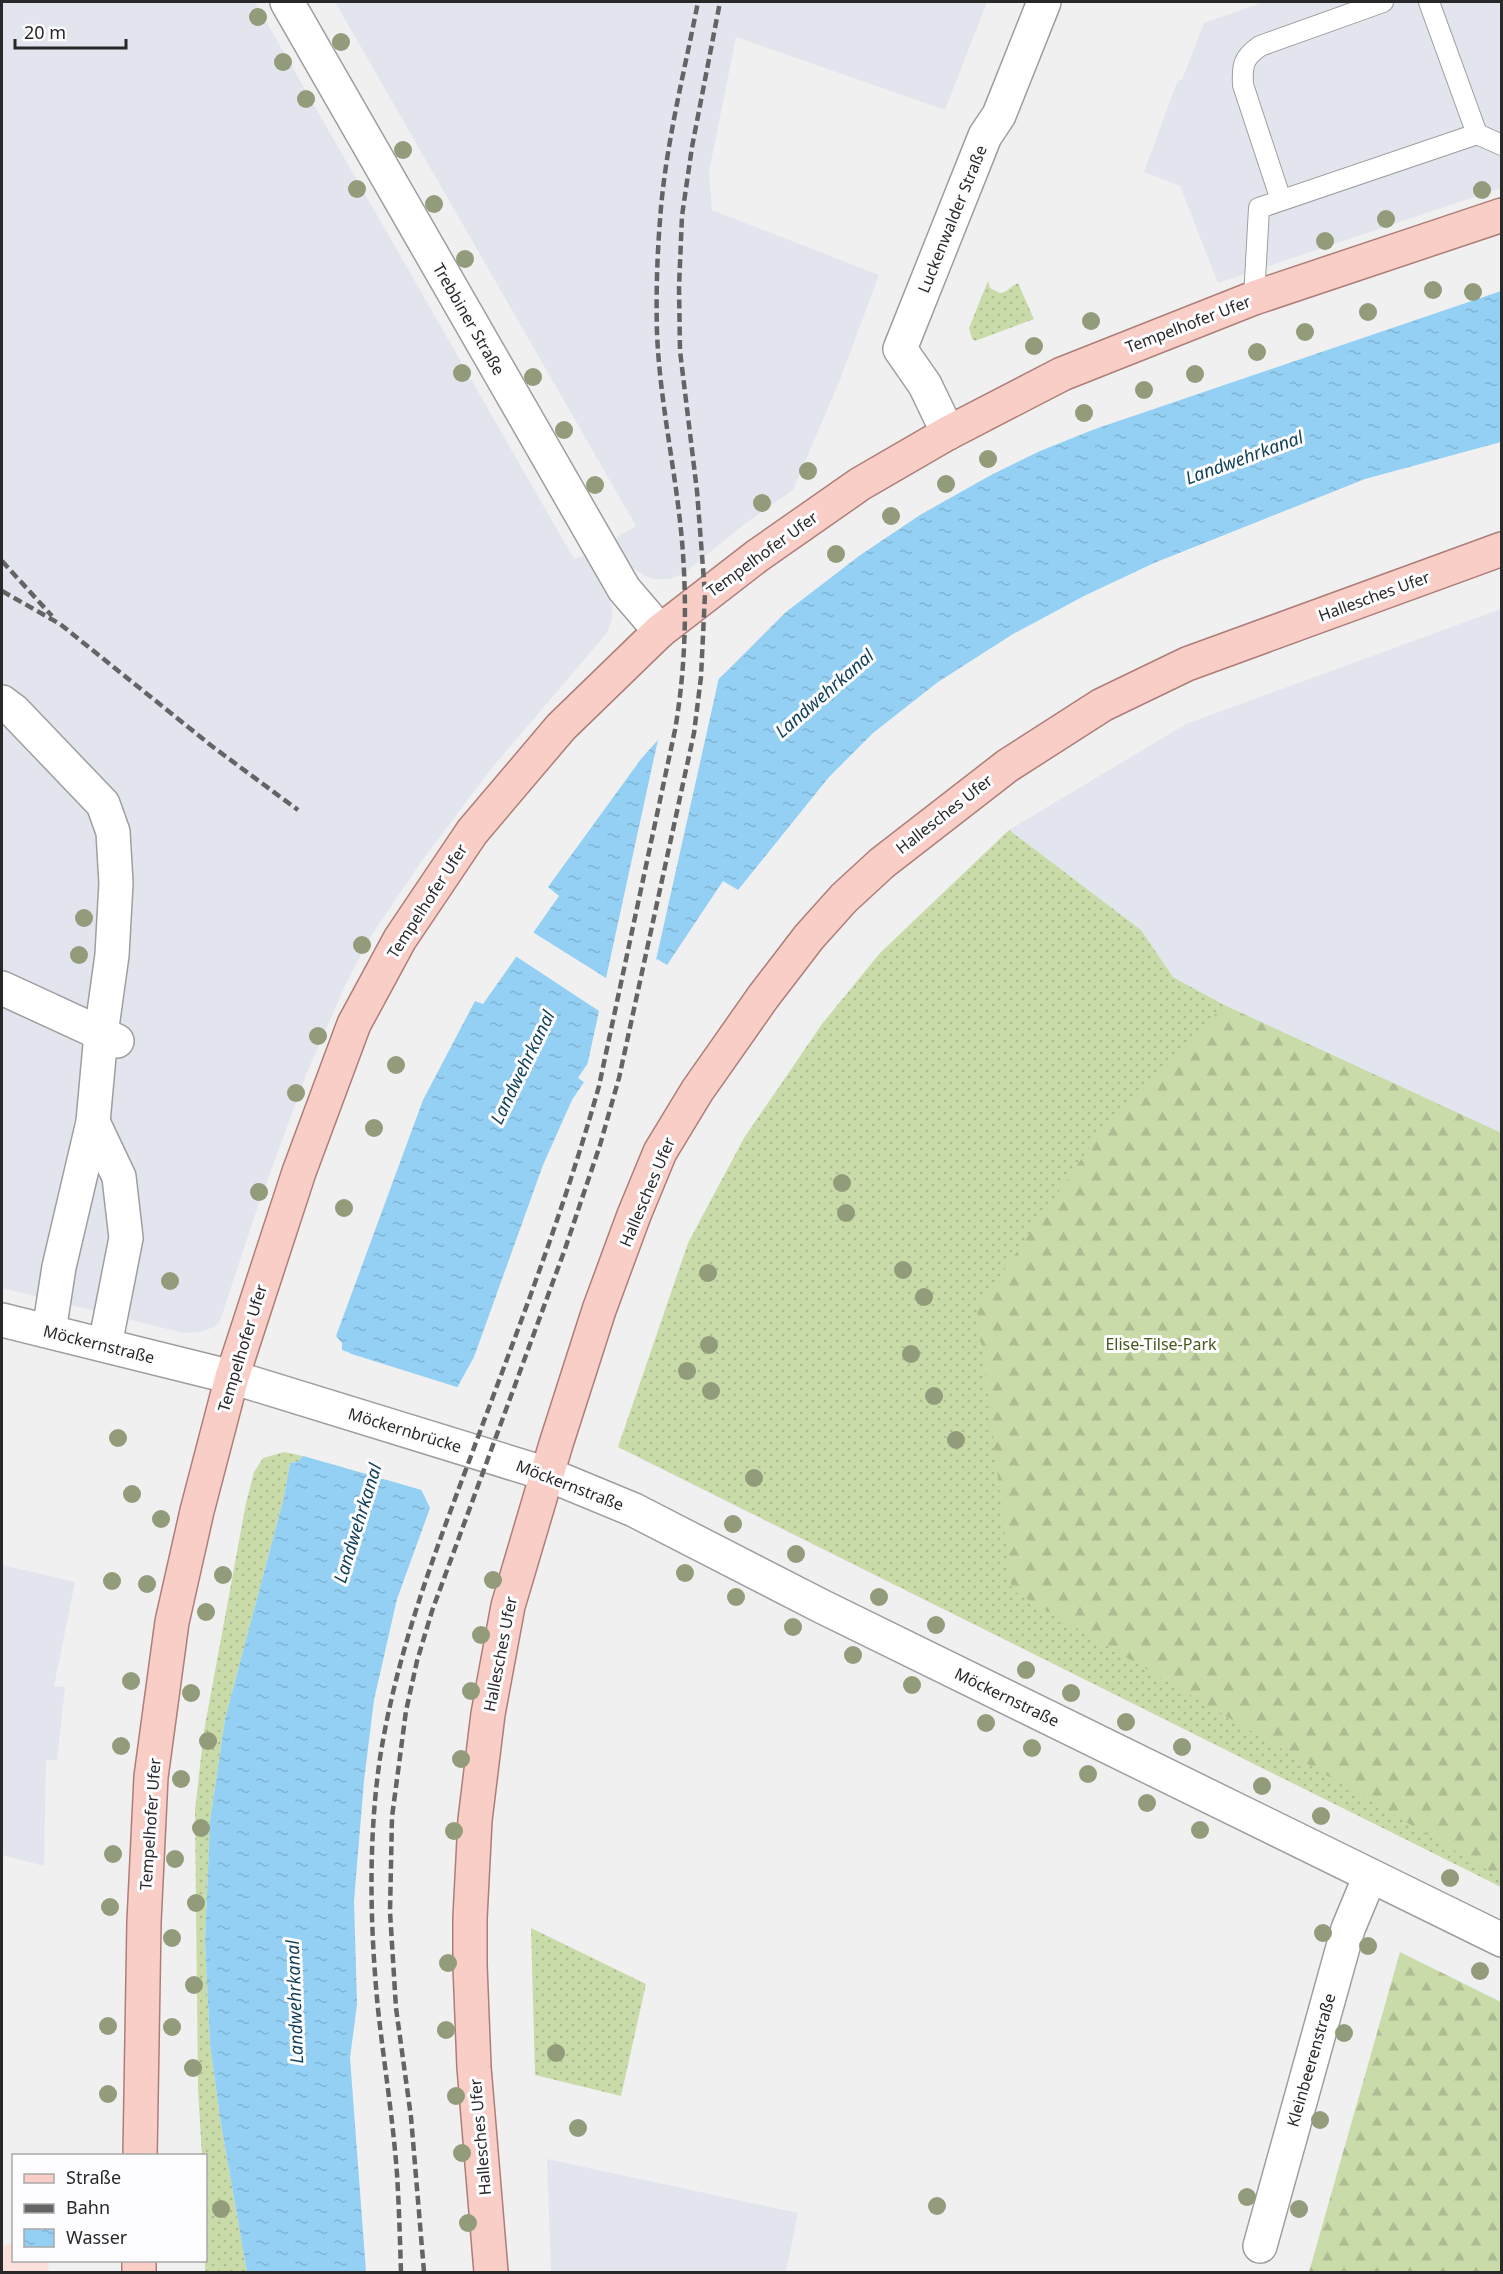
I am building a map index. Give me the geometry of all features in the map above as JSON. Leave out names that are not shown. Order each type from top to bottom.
[{"type":"main road","name":"Tempelhofer Ufer","points":[[140,2154],[144,1922],[150,1777],[172,1622],[197,1510],[232,1377],[299,1172],[354,1024],[400,939],[472,832],[561,727],[660,631],[757,556],[860,484],[948,433],[1062,374],[1254,298],[1502,215]]},
{"type":"main road","name":"Hallesches Ufer","points":[[491,2272],[474,2067],[470,1918],[475,1820],[488,1714],[508,1606],[547,1474],[599,1310],[660,1152],[697,1091],[763,997],[809,937],[844,898],[891,856],[998,772],[1101,705],[1187,664],[1502,549]]},
{"type":"street","name":"Trebbiner Straße","points":[[287,2],[624,589],[660,631]]},
{"type":"street","name":"Luckenwalder Straße","points":[[948,433],[925,385],[900,349],[985,136],[999,115],[1044,2]]},
{"type":"street","points":[[2,702],[14,711],[104,804],[113,832],[116,883],[109,1037],[93,1122],[59,1267],[49,1331]]},
{"type":"street","points":[[2,988],[109,1037]]},
{"type":"street","points":[[93,1122],[119,1177],[126,1238],[105,1345]]},
{"type":"street","name":"Möckernstraße","points":[[2,1320],[232,1377],[301,1398]]},
{"type":"street","name":"Möckernbrücke","points":[[301,1398],[509,1462]]},
{"type":"street","name":"Möckernstraße","points":[[509,1462],[547,1474],[634,1510],[823,1607],[1502,1940]]},
{"type":"street","name":"Kleinbeerenstraße","points":[[1260,2246],[1348,1929],[1370,1876]]},
{"type":"lane","points":[[1281,200],[1243,85],[1242,69],[1247,55],[1260,46],[1383,2]]},
{"type":"lane","points":[[1429,2],[1477,134]]},
{"type":"lane","points":[[1254,298],[1259,208],[1477,134],[1502,145]]},
{"type":"shaded area","points":[[2,2],[255,2],[574,559],[583,556],[587,559],[612,605],[612,619],[607,633],[491,769],[421,862],[369,939],[345,986],[308,1070],[259,1203],[220,1321],[214,1327],[200,1332],[184,1333],[2,1288]]},
{"type":"shaded area","points":[[335,2],[987,2],[945,110],[736,37],[709,172],[712,210],[879,275],[841,377],[793,490],[746,523],[683,574],[670,579],[654,579],[645,576],[633,568],[617,544],[618,536],[636,526]]},
{"type":"shaded area","points":[[1264,2],[1501,2],[1501,188],[1218,283],[1180,186],[1144,172],[1176,85],[1179,80],[1182,80],[1204,23]]},
{"type":"shaded area","points":[[1501,609],[1501,1133],[1224,1005],[1173,977],[1141,930],[1009,830],[1186,724]]},
{"type":"shaded area","points":[[2,1565],[75,1582],[54,1686],[65,1687],[57,1760],[46,1760],[44,1866],[2,1855]]},
{"type":"shaded area","points":[[547,2159],[798,2213],[786,2272],[551,2272]]},
{"type":"shaded area","points":[[12,2242],[12,2262],[49,2262],[48,2272],[2,2272],[2,2247]]},
{"type":"green space","points":[[988,281],[990,288],[1000,293],[1018,283],[1034,319],[975,341],[972,339],[969,328]]},
{"type":"green space","name":"Elise-Tilse-Park","points":[[1009,830],[1141,930],[1173,977],[1224,1005],[1501,1133],[1501,1887],[618,1447],[688,1243],[744,1138],[822,1024],[880,953]]},
{"type":"green space","points":[[1224,1005],[1501,1133],[1501,1878],[1012,1590],[977,1309],[1094,1141]]},
{"type":"green space","points":[[284,1452],[303,1456],[297,1462],[290,1463],[284,1497],[225,1719],[210,1821],[205,1942],[210,2044],[220,2118],[247,2272],[205,2272],[205,2262],[207,2262],[207,2154],[202,2154],[198,2089],[195,1810],[204,1731],[246,1503],[254,1472],[263,1458]]},
{"type":"green space","points":[[531,1928],[646,1984],[621,2096],[535,2075]]},
{"type":"green space","points":[[1400,1952],[1501,2002],[1501,2272],[1309,2272]]},
{"type":"water","name":"Landwehrkanal","points":[[1501,291],[1501,442],[1365,479],[1154,563],[1084,596],[1013,634],[938,682],[873,733],[829,777],[738,890],[723,881],[667,965],[657,959],[578,1078],[584,1082],[572,1100],[543,1165],[474,1357],[458,1386],[421,1489],[430,1508],[397,1599],[374,1700],[364,1781],[354,1901],[357,2004],[350,2058],[366,2272],[247,2272],[220,2118],[210,2044],[205,1942],[210,1821],[225,1719],[284,1497],[290,1463],[297,1462],[303,1456],[350,1353],[342,1350],[342,1343],[336,1336],[423,1100],[475,1001],[483,1004],[559,896],[548,887],[641,759],[689,705],[725,673],[786,612],[859,556],[920,515],[991,475],[1040,451],[1095,429]]},
{"type":"pier","points":[[720,673],[654,969],[586,1071],[599,1011],[514,955],[531,931],[606,978],[659,735],[687,703]]},
{"type":"pier","points":[[339,1350],[460,1388],[425,1491],[300,1455],[347,1355],[340,1353]]},
{"type":"railway","points":[[401,2272],[397,2174],[373,1947],[372,1852],[380,1758],[395,1683],[416,1609],[554,1229],[599,1086],[675,730],[683,664],[684,576],[681,526],[659,361],[657,277],[666,165],[698,2]]},
{"type":"railway","points":[[424,2272],[411,2117],[396,2008],[390,1912],[392,1817],[406,1711],[417,1661],[432,1611],[565,1249],[600,1145],[619,1078],[694,733],[701,677],[705,594],[697,491],[680,351],[679,287],[682,216],[692,147],[720,2]]},
{"type":"railway","points":[[2,561],[52,616]]},
{"type":"railway","points":[[2,591],[60,624],[213,747],[298,810]]}]
